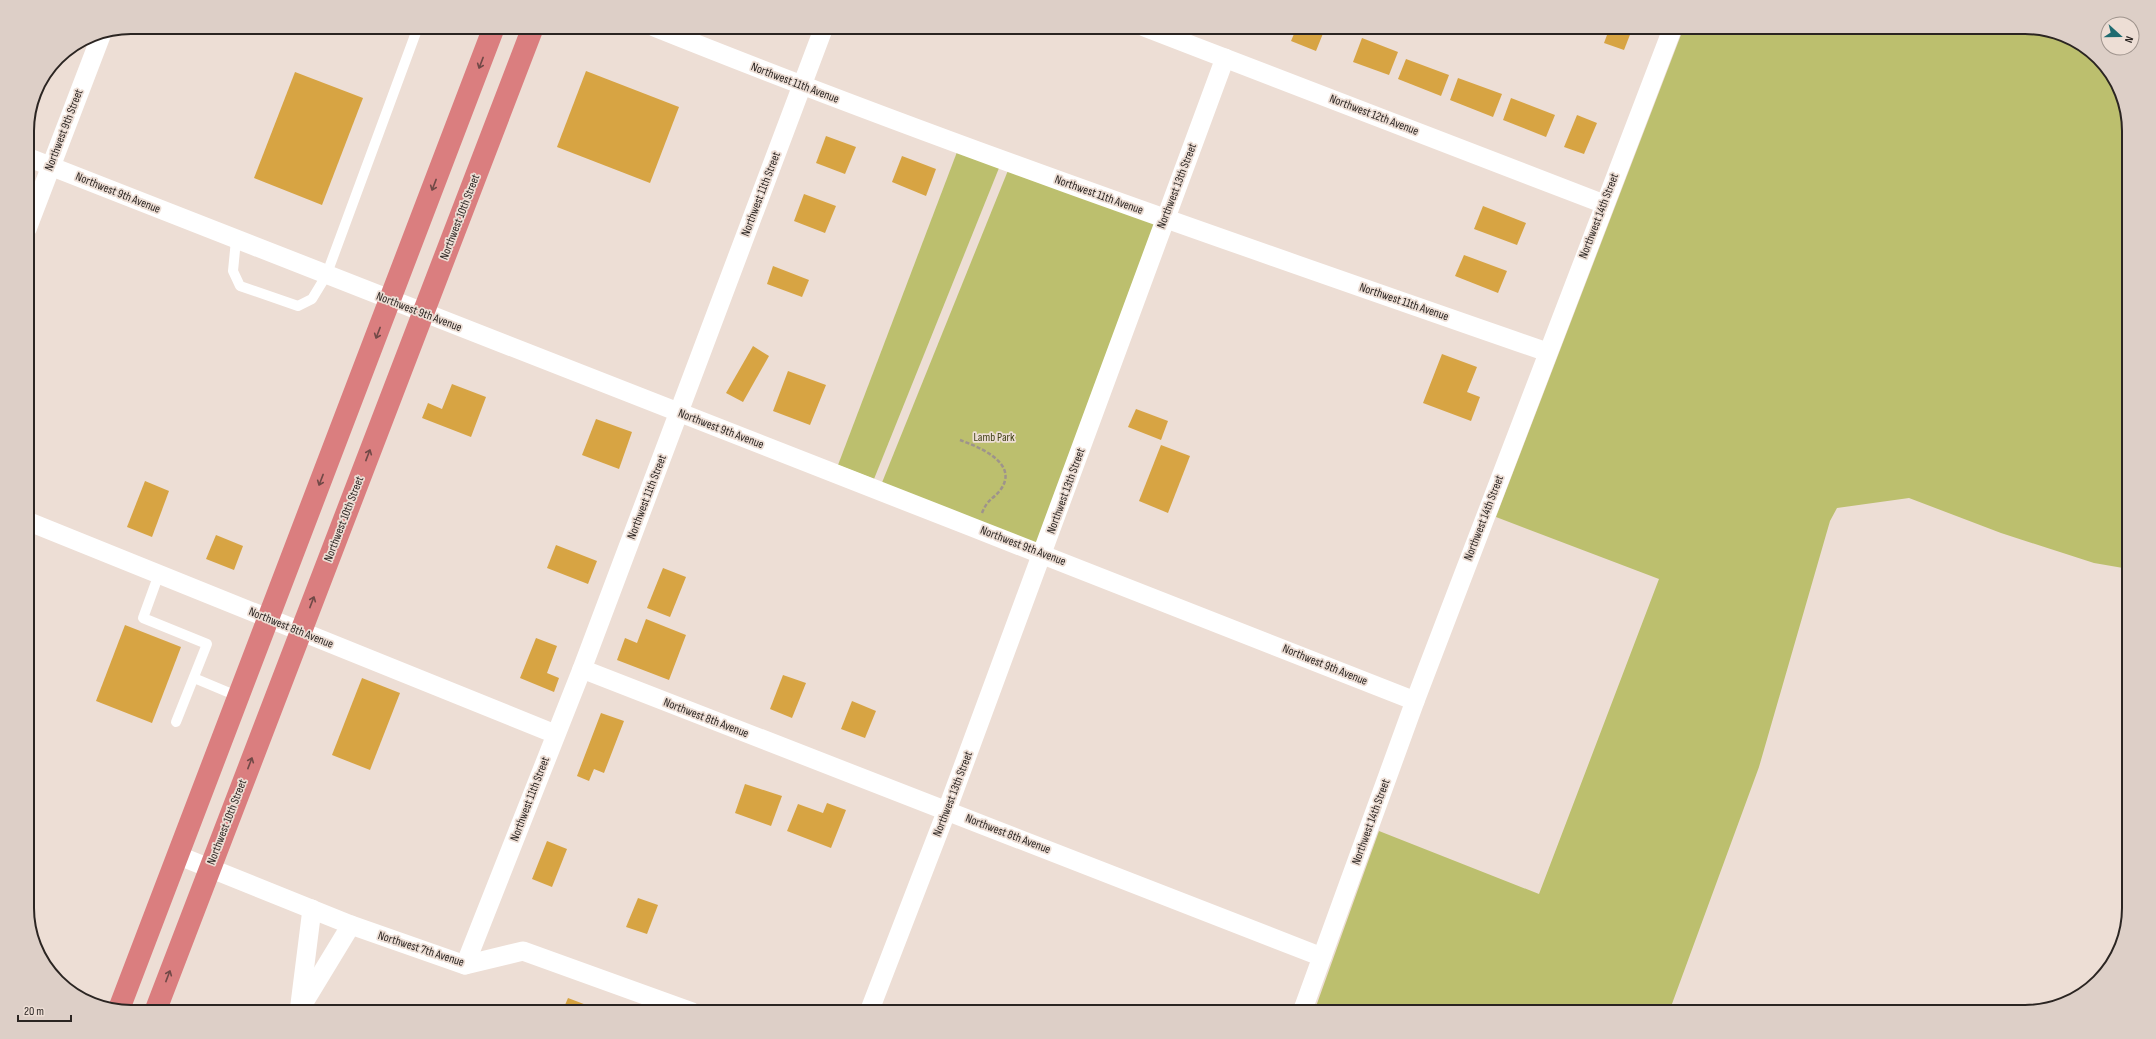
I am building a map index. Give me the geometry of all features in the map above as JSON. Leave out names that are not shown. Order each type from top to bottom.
[{"type":"highway","points":[[120,1004],[491,34]]},
{"type":"highway","name":"Northwest 10th Street","points":[[158,1005],[530,34]]},
{"type":"street","name":"Northwest 11th Avenue","points":[[672,34],[802,86],[1165,219],[1547,352]]},
{"type":"street","name":"Northwest 11th Street","points":[[465,965],[555,734],[582,669],[821,34]]},
{"type":"street","name":"Northwest 12th Avenue","points":[[1162,34],[1604,204]]},
{"type":"street","name":"Northwest 14th Street","points":[[1305,1005],[1415,701],[1669,34]]},
{"type":"street","name":"Northwest 9th Street","points":[[34,209],[100,39]]},
{"type":"street","name":"Northwest 13th Street","points":[[872,1005],[948,810],[1225,58]]},
{"type":"street","name":"Northwest 9th Avenue","points":[[34,160],[422,314],[679,412],[1415,701]]},
{"type":"street","name":"Northwest 8th Avenue","points":[[34,524],[555,734]]},
{"type":"street","name":"Northwest 8th Avenue","points":[[582,669],[948,810],[1322,957]]},
{"type":"street","name":"Northwest 7th Avenue","points":[[177,855],[351,925],[465,965],[523,951],[673,1005]]},
{"type":"street","points":[[300,1005],[312,909]]},
{"type":"street","points":[[303,1005],[319,975],[351,925]]},
{"type":"lane","points":[[236,240],[233,271],[240,286],[298,306],[312,299],[326,276],[415,34]]},
{"type":"lane","points":[[159,574],[143,618],[207,644],[176,722]]},
{"type":"lane","points":[[194,678],[237,696]]},
{"type":"path","points":[[960,440],[991,453],[1006,476],[1006,481],[1000,490],[987,502],[975,528]]},
{"type":"green space","points":[[1681,34],[2038,35],[2056,39],[2079,50],[2098,67],[2106,77],[2117,100],[2122,125],[2122,568],[2094,563],[2001,533],[1909,498],[1837,508],[1830,521],[1759,767],[1672,1005],[1317,1005],[1379,831],[1539,894],[1659,579],[1496,517]]},
{"type":"green space","points":[[957,152],[999,168],[874,479],[838,465]]},
{"type":"green space","name":"Lamb Park","points":[[1011,163],[1165,219],[1043,554],[879,490]]},
{"type":"building","points":[[1294,34],[1323,34],[1316,51],[1291,41]]},
{"type":"building","points":[[1607,34],[1630,34],[1624,50],[1604,43]]},
{"type":"building","points":[[1362,38],[1398,52],[1389,75],[1353,62]]},
{"type":"building","points":[[1406,59],[1449,75],[1441,96],[1398,79]]},
{"type":"building","points":[[586,71],[679,107],[650,183],[557,147]]},
{"type":"building","points":[[295,72],[363,98],[322,205],[254,178]]},
{"type":"building","points":[[1458,78],[1502,94],[1493,117],[1450,100]]},
{"type":"building","points":[[1511,98],[1555,115],[1546,137],[1503,120]]},
{"type":"building","points":[[1577,115],[1597,123],[1584,154],[1564,147]]},
{"type":"building","points":[[826,136],[856,147],[845,174],[816,163]]},
{"type":"building","points":[[902,156],[936,169],[926,196],[892,182]]},
{"type":"building","points":[[804,194],[836,206],[825,233],[794,221]]},
{"type":"building","points":[[1483,206],[1526,223],[1517,245],[1474,229]]},
{"type":"building","points":[[1464,255],[1507,271],[1498,293],[1455,276]]},
{"type":"building","points":[[773,266],[809,280],[802,297],[767,284]]},
{"type":"building","points":[[753,346],[769,356],[743,402],[726,393]]},
{"type":"building","points":[[1442,354],[1477,367],[1467,392],[1480,397],[1471,421],[1423,403]]},
{"type":"building","points":[[788,371],[826,385],[810,425],[773,411]]},
{"type":"building","points":[[452,384],[486,397],[471,437],[422,418],[428,403],[442,409]]},
{"type":"building","points":[[1136,409],[1168,421],[1161,440],[1128,427]]},
{"type":"building","points":[[596,419],[632,432],[619,469],[582,455]]},
{"type":"building","points":[[1161,445],[1190,456],[1168,513],[1139,501]]},
{"type":"building","points":[[145,481],[169,491],[152,537],[127,527]]},
{"type":"building","points":[[216,535],[243,546],[234,570],[206,559]]},
{"type":"building","points":[[556,545],[597,561],[588,584],[547,568]]},
{"type":"building","points":[[663,568],[686,577],[670,617],[647,608]]},
{"type":"building","points":[[646,619],[686,635],[669,680],[617,660],[625,638],[637,643]]},
{"type":"building","points":[[125,625],[181,647],[152,723],[96,701]]},
{"type":"building","points":[[536,638],[557,646],[547,673],[559,678],[554,692],[520,678]]},
{"type":"building","points":[[783,675],[806,683],[792,718],[770,709]]},
{"type":"building","points":[[362,678],[400,693],[370,770],[332,755]]},
{"type":"building","points":[[852,701],[876,711],[865,738],[841,729]]},
{"type":"building","points":[[601,713],[624,721],[604,773],[594,769],[589,781],[577,776]]},
{"type":"building","points":[[745,784],[782,796],[771,826],[735,813]]},
{"type":"building","points":[[827,803],[846,810],[831,848],[787,831],[798,804],[823,813]]},
{"type":"building","points":[[547,841],[567,849],[552,887],[532,879]]},
{"type":"building","points":[[638,898],[658,905],[647,934],[626,927]]},
{"type":"building","points":[[568,998],[586,1005],[565,1005]]}]
